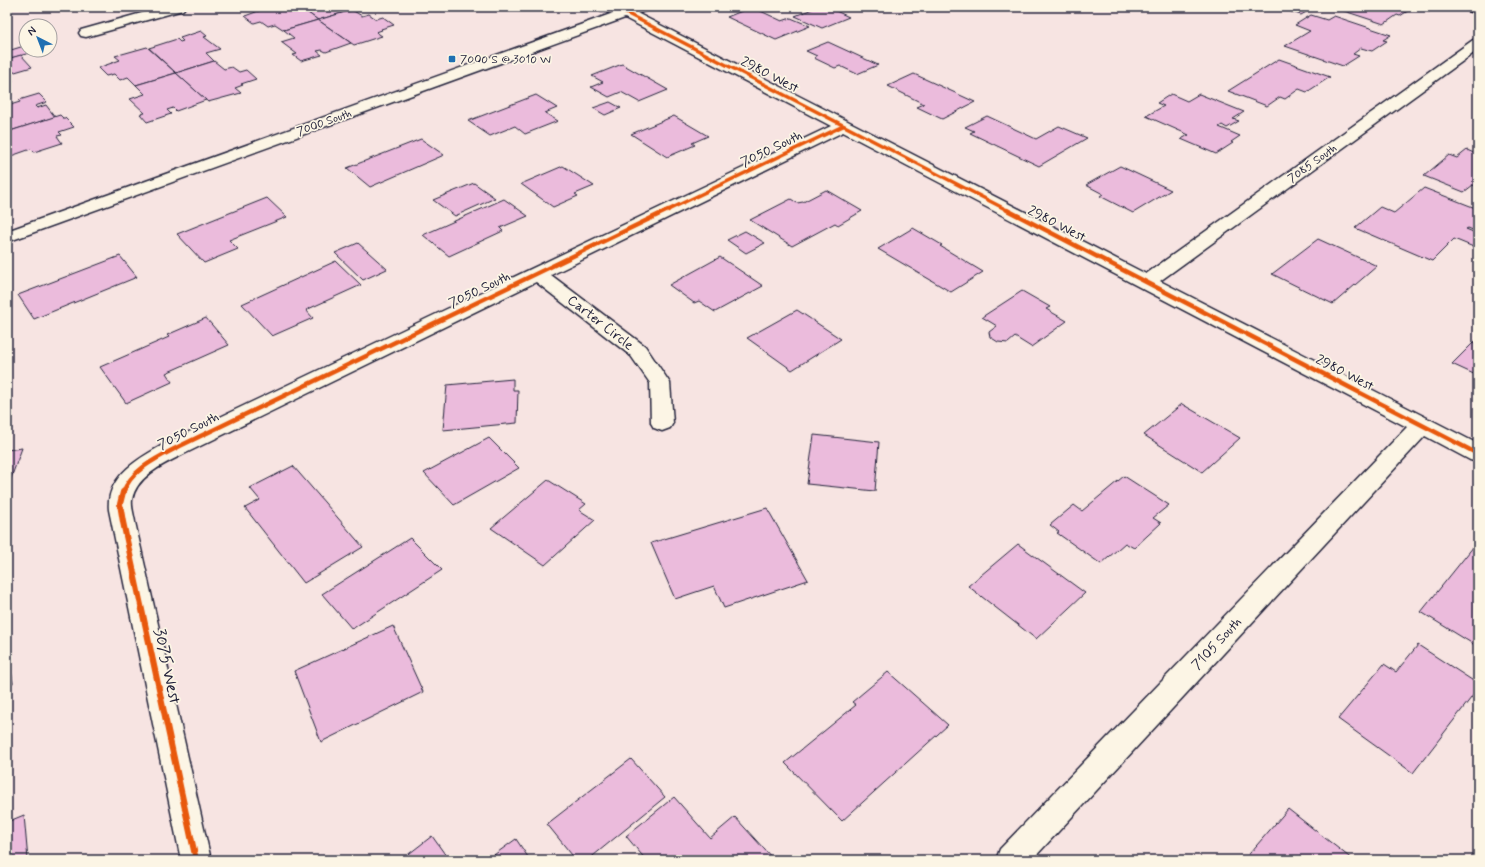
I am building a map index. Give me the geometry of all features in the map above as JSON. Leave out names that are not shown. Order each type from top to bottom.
[{"type":"street","points":[[86,33],[178,7]]},
{"type":"street","name":"2980 West","points":[[605,7],[630,9],[844,126],[1478,454]]},
{"type":"street","points":[[1470,7],[1478,10]]},
{"type":"street","name":"7000 South","points":[[7,237],[630,9]]},
{"type":"street","name":"7085 South","points":[[1146,283],[1478,43]]},
{"type":"street","name":"7050 South","points":[[129,479],[153,460],[180,446],[844,126]]},
{"type":"street","name":"Carter Circle","points":[[538,274],[638,351],[660,383],[662,423]]},
{"type":"street","name":"7105 South","points":[[1011,860],[1422,425]]},
{"type":"street","name":"3075 West","points":[[129,479],[121,498],[123,522],[196,860]]},
{"type":"building","points":[[261,7],[300,7],[318,20],[284,30],[275,24],[268,26],[261,21],[254,23],[245,16],[264,9]]},
{"type":"building","points":[[300,7],[348,7],[352,10],[318,20]]},
{"type":"building","points":[[752,7],[782,21],[791,18],[810,26],[776,40],[727,17]]},
{"type":"building","points":[[817,7],[827,7],[849,17],[822,28],[795,16]]},
{"type":"building","points":[[1276,7],[1315,7],[1301,15]]},
{"type":"building","points":[[1332,7],[1414,7],[1400,16],[1397,15],[1384,24]]},
{"type":"building","points":[[1414,7],[1437,7],[1429,12]]},
{"type":"building","points":[[352,10],[362,16],[369,14],[376,19],[383,17],[394,25],[376,32],[382,36],[354,45],[318,20]]},
{"type":"building","points":[[1311,15],[1327,20],[1334,16],[1391,35],[1383,40],[1387,41],[1372,51],[1361,48],[1353,54],[1359,56],[1343,66],[1285,46],[1310,31],[1295,25]]},
{"type":"building","points":[[318,20],[351,43],[326,52],[322,50],[317,51],[322,55],[301,61],[293,55],[297,54],[281,42],[294,38],[284,30]]},
{"type":"building","points":[[201,31],[207,36],[204,37],[220,49],[206,53],[214,61],[176,73],[149,48],[177,39],[180,42],[183,41],[180,38]]},
{"type":"building","points":[[828,42],[878,65],[857,74],[840,66],[835,68],[814,58],[817,56],[806,51]]},
{"type":"building","points":[[7,45],[11,50],[18,48],[18,56],[7,59]]},
{"type":"building","points":[[147,47],[176,73],[136,85],[128,77],[120,80],[114,74],[106,76],[98,68],[120,60],[115,56]]},
{"type":"building","points":[[18,56],[18,58],[24,58],[32,67],[8,74],[13,81],[7,82],[7,59]]},
{"type":"building","points":[[1279,59],[1330,77],[1307,92],[1299,89],[1285,99],[1280,97],[1267,106],[1228,91]]},
{"type":"building","points":[[214,61],[224,69],[232,67],[239,72],[246,70],[256,79],[241,84],[243,85],[235,88],[241,93],[208,102],[176,73]]},
{"type":"building","points":[[622,64],[668,90],[639,102],[621,92],[609,97],[591,87],[603,82],[592,76]]},
{"type":"building","points":[[176,73],[206,100],[176,111],[173,108],[167,110],[171,114],[147,122],[140,114],[145,113],[130,99],[145,94],[136,85]]},
{"type":"building","points":[[914,74],[975,102],[942,119],[917,107],[924,104],[888,86]]},
{"type":"building","points":[[39,94],[47,102],[35,106],[37,108],[46,105],[55,117],[7,132],[7,106],[20,102],[19,100]]},
{"type":"building","points":[[1171,94],[1187,101],[1199,94],[1244,112],[1233,119],[1239,121],[1227,128],[1222,125],[1219,127],[1240,136],[1231,142],[1233,143],[1216,154],[1181,139],[1189,135],[1146,116],[1164,106],[1157,103]]},
{"type":"building","points":[[536,95],[557,108],[545,113],[558,121],[525,134],[515,126],[490,136],[468,121]]},
{"type":"building","points":[[610,102],[621,108],[605,115],[593,108]]},
{"type":"building","points":[[60,115],[74,127],[59,132],[62,135],[57,136],[62,143],[34,152],[31,149],[11,156],[7,153],[7,132]]},
{"type":"building","points":[[674,116],[708,136],[692,143],[695,145],[667,157],[631,134]]},
{"type":"building","points":[[987,116],[1036,139],[1059,126],[1087,138],[1039,166],[970,133],[974,131],[965,127]]},
{"type":"building","points":[[421,139],[444,155],[370,187],[347,168]]},
{"type":"building","points":[[1467,150],[1474,153],[1478,150],[1478,187],[1473,185],[1464,192],[1424,176],[1449,155],[1457,158]]},
{"type":"building","points":[[563,166],[594,186],[575,194],[578,196],[553,207],[521,184]]},
{"type":"building","points":[[1120,166],[1171,190],[1133,213],[1100,196],[1103,194],[1086,185]]},
{"type":"building","points":[[474,183],[495,198],[455,216],[433,200]]},
{"type":"building","points":[[1424,188],[1478,209],[1478,232],[1468,228],[1466,229],[1478,234],[1478,246],[1476,248],[1454,239],[1432,261],[1355,228],[1380,207],[1394,213]]},
{"type":"building","points":[[826,190],[862,211],[838,225],[835,223],[792,246],[750,220],[791,199],[797,203],[803,202]]},
{"type":"building","points":[[267,198],[287,217],[229,240],[238,249],[204,263],[177,234]]},
{"type":"building","points":[[504,199],[528,216],[500,228],[503,231],[449,256],[423,235]]},
{"type":"building","points":[[913,228],[983,272],[951,292],[878,249]]},
{"type":"building","points":[[745,231],[765,243],[746,253],[727,240]]},
{"type":"building","points":[[1318,239],[1377,266],[1333,304],[1272,274]]},
{"type":"building","points":[[358,243],[387,269],[363,280],[335,253]]},
{"type":"building","points":[[120,256],[137,277],[34,319],[18,295]]},
{"type":"building","points":[[720,257],[763,286],[715,312],[699,301],[694,303],[669,285]]},
{"type":"building","points":[[336,261],[361,285],[306,310],[313,318],[272,336],[242,304]]},
{"type":"building","points":[[1022,291],[1050,307],[1046,309],[1067,321],[1031,347],[1015,337],[1008,343],[998,342],[990,337],[989,332],[997,326],[982,317]]},
{"type":"building","points":[[797,310],[841,339],[792,370],[747,338]]},
{"type":"building","points":[[206,318],[229,345],[166,373],[172,382],[126,403],[100,367],[169,337],[167,335]]},
{"type":"building","points":[[1478,338],[1478,376],[1452,364]]},
{"type":"building","points":[[513,379],[513,390],[518,390],[517,423],[443,430],[447,385]]},
{"type":"building","points":[[1182,404],[1240,438],[1202,472],[1144,435]]},
{"type":"building","points":[[814,435],[879,442],[875,491],[807,484]]},
{"type":"building","points":[[489,438],[519,468],[454,505],[424,473]]},
{"type":"building","points":[[22,448],[7,489],[7,450]]},
{"type":"building","points":[[293,466],[363,547],[304,583],[245,508],[260,500],[250,488]]},
{"type":"building","points":[[1124,476],[1169,505],[1153,518],[1161,523],[1134,548],[1125,543],[1101,564],[1057,533],[1059,532],[1050,525],[1074,505],[1082,511]]},
{"type":"building","points":[[548,480],[586,504],[579,510],[595,520],[545,565],[491,528]]},
{"type":"building","points":[[767,508],[808,580],[724,608],[714,586],[675,599],[651,543]]},
{"type":"building","points":[[410,538],[442,570],[352,629],[322,594]]},
{"type":"building","points":[[1478,541],[1478,647],[1421,612]]},
{"type":"building","points":[[1018,544],[1085,593],[1036,639],[968,586]]},
{"type":"building","points":[[393,626],[423,692],[321,742],[294,671]]},
{"type":"building","points":[[7,644],[13,683],[7,686]]},
{"type":"building","points":[[1418,645],[1478,684],[1478,689],[1413,773],[1338,719],[1384,664],[1396,672]]},
{"type":"building","points":[[888,672],[948,725],[842,821],[785,763],[856,705],[852,702]]},
{"type":"building","points":[[631,759],[665,797],[588,860],[576,860],[547,824]]},
{"type":"building","points":[[674,797],[710,838],[735,817],[774,860],[646,860],[626,836]]},
{"type":"building","points":[[1288,809],[1353,860],[1244,860]]},
{"type":"building","points":[[24,815],[28,860],[7,860],[7,822]]},
{"type":"building","points":[[432,836],[449,860],[401,860]]},
{"type":"building","points":[[516,839],[530,860],[487,860]]},
{"type":"cycle path","points":[[605,7],[626,13],[1478,454]]},
{"type":"cycle path","points":[[196,860],[121,513],[121,498],[124,489],[130,480],[144,466],[180,446],[843,126]]},
{"type":"place","name":"7000 S @ 3010 W","points":[[452,59]]}]
